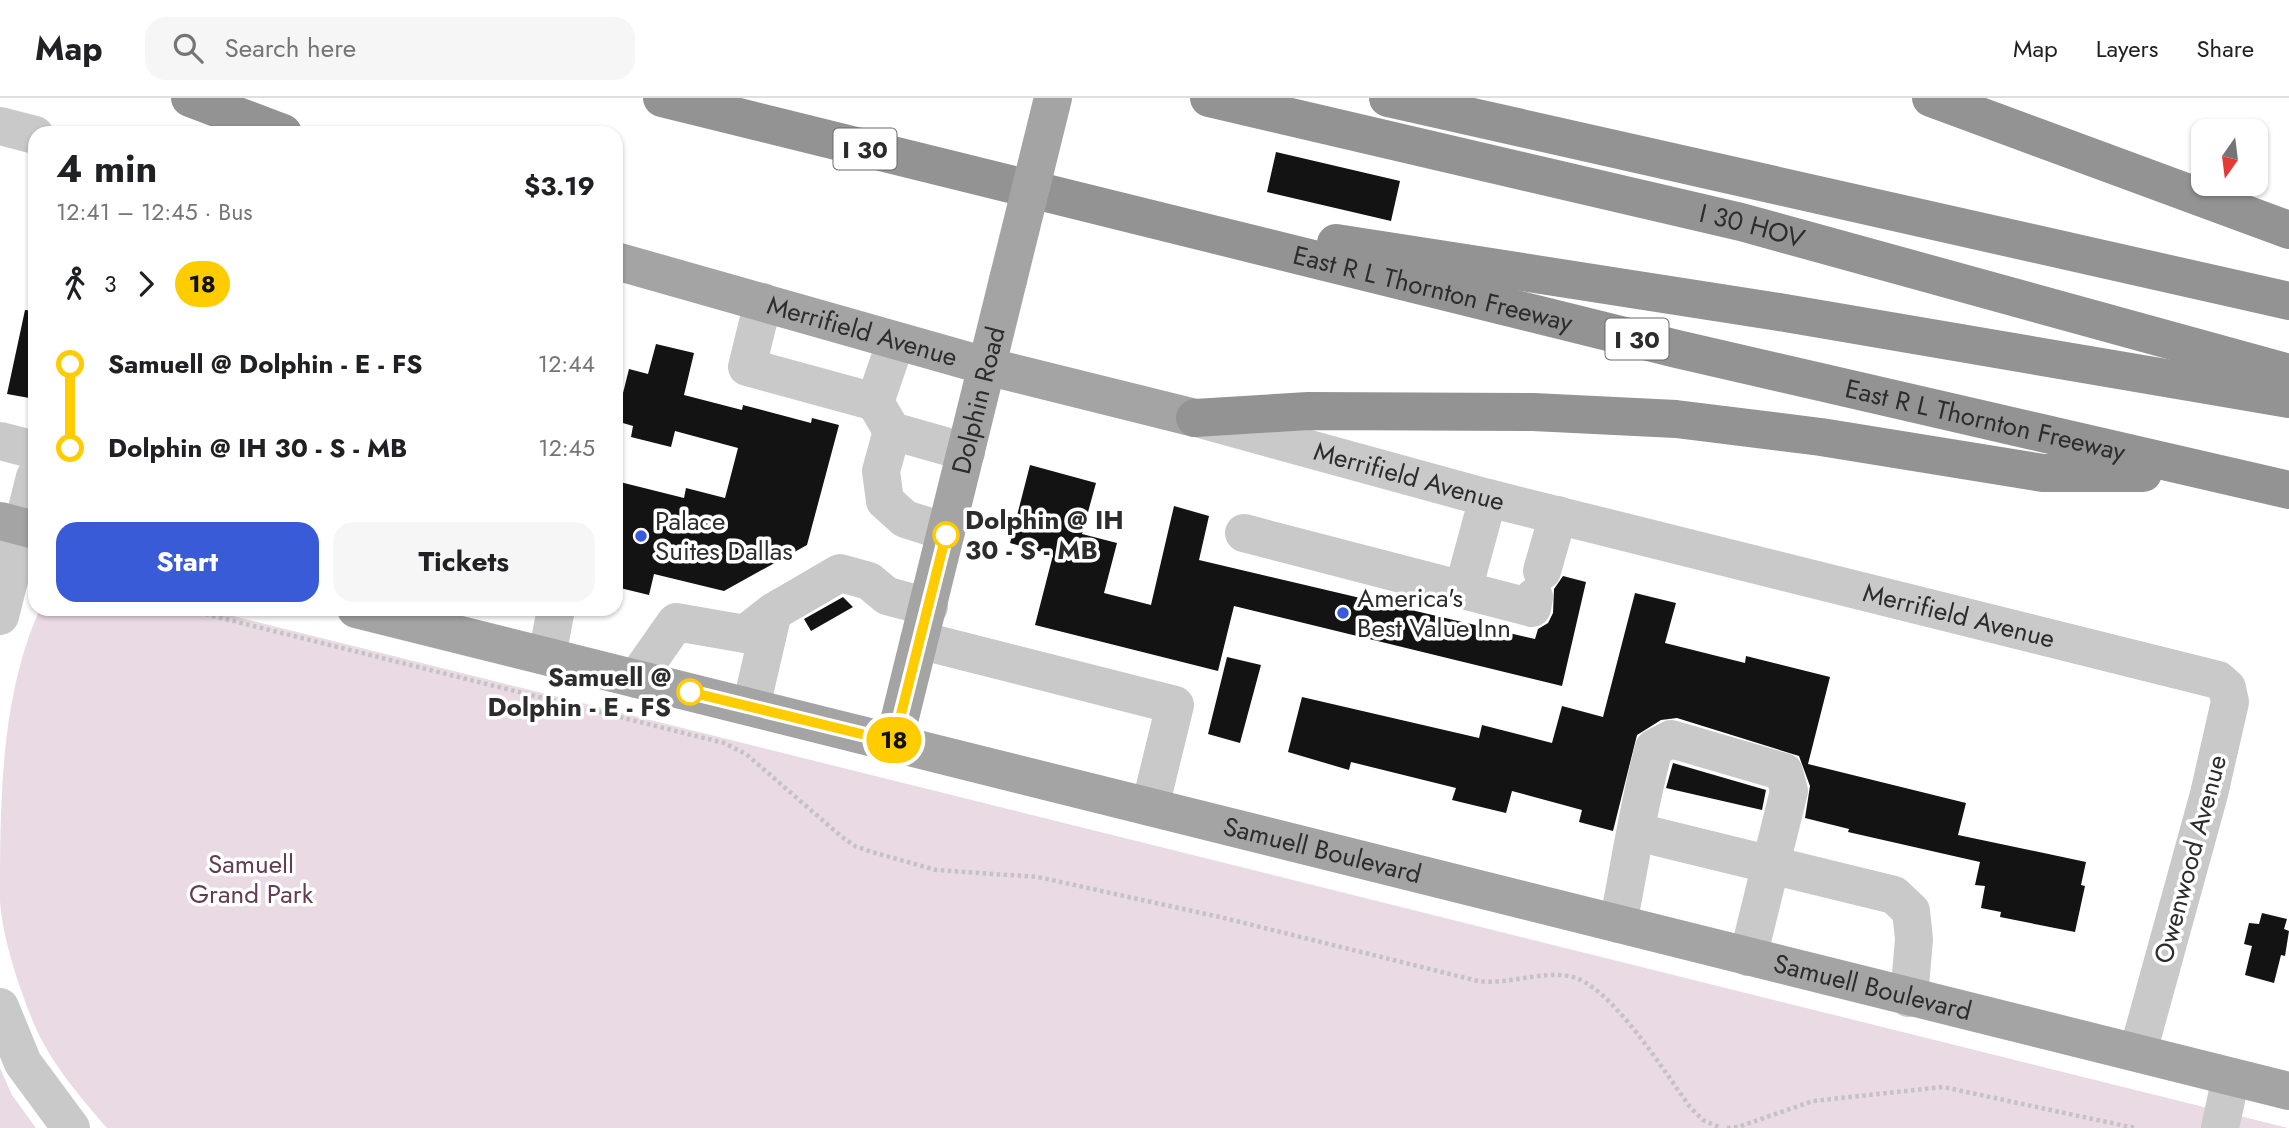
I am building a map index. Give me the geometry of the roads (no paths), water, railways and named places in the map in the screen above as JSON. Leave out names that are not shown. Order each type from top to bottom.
[{"type":"highway","points":[[190,98],[264,126]]},
{"type":"highway","name":"East R L Thornton Freeway","points":[[662,98],[1068,201],[1677,349],[2289,490]]},
{"type":"highway","name":"I 30 HOV","points":[[1209,98],[1741,222],[2289,373]]},
{"type":"highway","points":[[1388,98],[2289,301]]},
{"type":"highway","points":[[1931,98],[2289,230]]},
{"type":"highway","points":[[1507,125],[2289,367]]},
{"type":"highway","points":[[1068,201],[1779,312],[2289,399]]},
{"type":"highway","points":[[1195,418],[1308,411],[1533,412],[1676,419],[1821,437],[2043,473],[2208,473]]},
{"type":"main road","name":"Dolphin Road","points":[[894,742],[1053,98]]},
{"type":"main road","name":"Merrifield Avenue","points":[[623,263],[986,366],[1195,418]]},
{"type":"main road","name":"Samuell Boulevard","points":[[384,616],[2289,1091]]},
{"type":"street","points":[[0,127],[28,133]]},
{"type":"street","points":[[763,302],[747,366],[883,417],[966,452]]},
{"type":"street","points":[[895,341],[883,417],[881,471],[885,501],[905,519],[946,532]]},
{"type":"street","name":"Merrifield Avenue","points":[[1195,418],[1488,498],[2208,676]]},
{"type":"street","points":[[0,441],[28,448]]},
{"type":"street","points":[[0,616],[19,526],[28,498]]},
{"type":"street","points":[[1463,590],[1488,498]]},
{"type":"street","points":[[1244,533],[1532,608],[1558,515]]},
{"type":"street","points":[[636,678],[676,622],[745,634],[773,612],[840,573],[869,581],[924,624],[1175,705],[1150,807]]},
{"type":"street","points":[[751,707],[773,612]]},
{"type":"street","points":[[547,656],[555,616]]},
{"type":"street","name":"Owenwood Avenue","points":[[2137,1052],[2209,793],[2230,702],[2227,688],[2208,676]]},
{"type":"street","points":[[1618,924],[1637,832],[1639,804],[1654,748],[1671,739],[1784,772],[1789,791],[1748,957]]},
{"type":"street","points":[[1637,832],[1894,895],[1911,911],[1914,939],[1909,998]]},
{"type":"street","points":[[0,1007],[23,1063],[71,1128]]},
{"type":"street","points":[[2220,1128],[2231,1077]]},
{"type":"place","name":"Dolphin @ IH 30 - S - MB","points":[[946,535]]},
{"type":"place","name":"Palace Suites Dallas","points":[[641,536]]},
{"type":"place","name":"America's Best Value Inn","points":[[1343,613]]},
{"type":"place","name":"Samuell @ Dolphin - E - FS","points":[[690,692]]},
{"type":"park label","name":"Samuell Grand Park","points":[[251,879]]}]
